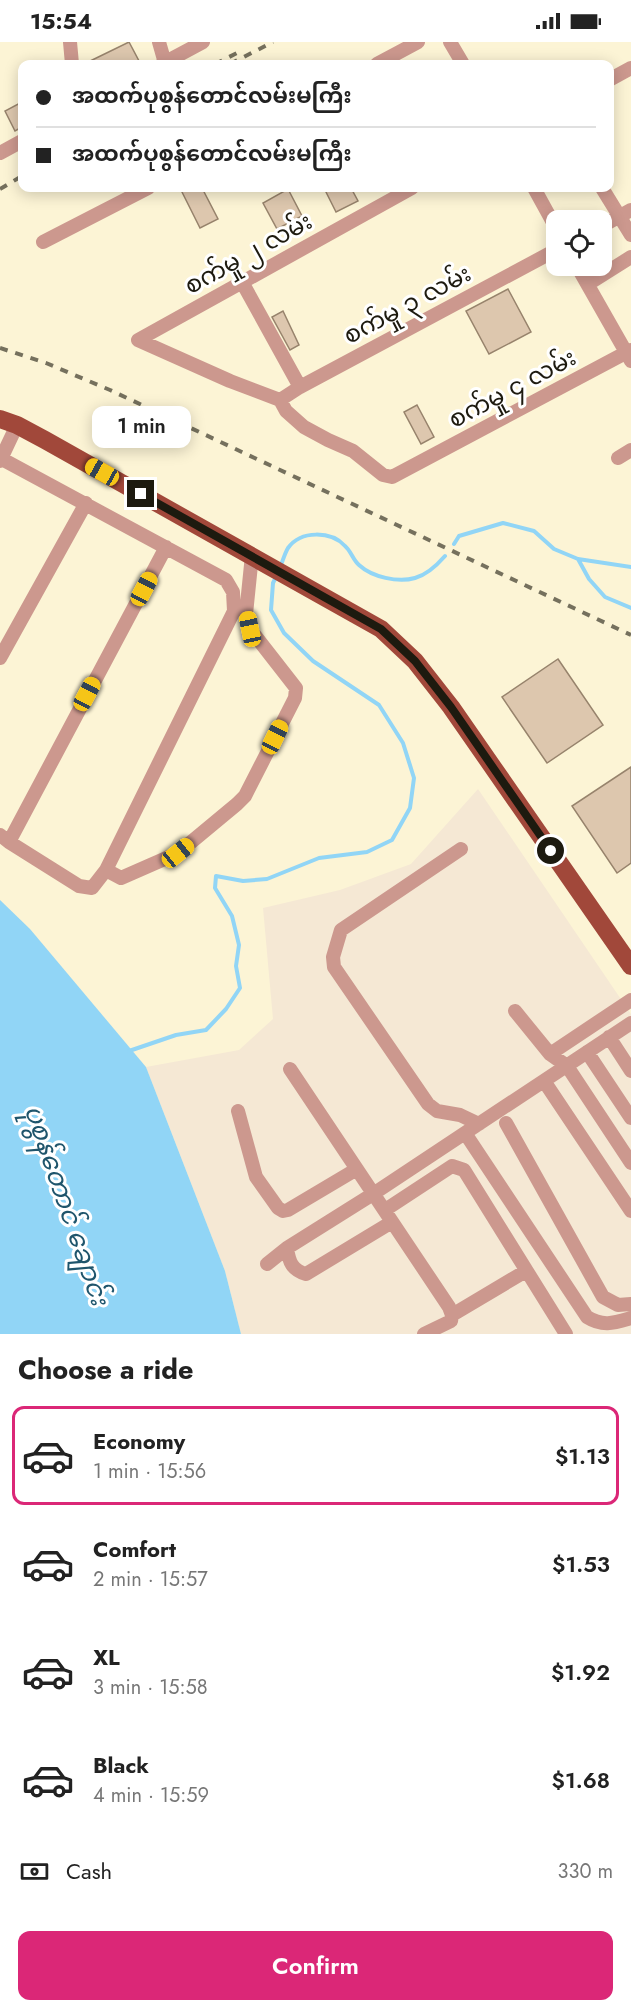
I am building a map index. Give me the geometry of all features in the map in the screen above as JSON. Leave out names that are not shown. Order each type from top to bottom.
[{"type":"main road","points":[[8,422],[259,559],[381,629],[415,661],[451,707],[631,966]]},
{"type":"street","points":[[70,42],[72,60]]},
{"type":"street","points":[[159,42],[163,60]]},
{"type":"street","points":[[171,60],[203,42]]},
{"type":"street","points":[[384,60],[418,42]]},
{"type":"street","points":[[450,42],[461,60]]},
{"type":"street","points":[[614,77],[631,68]]},
{"type":"street","points":[[0,153],[18,143]]},
{"type":"street","points":[[43,242],[140,192]]},
{"type":"street","name":"စက်မှု ၂ လမ်း","points":[[280,400],[230,381],[138,340],[405,192]]},
{"type":"street","points":[[536,192],[546,210]]},
{"type":"street","points":[[606,192],[625,213],[631,236]]},
{"type":"street","name":"စက်မှု ၃ လမ်း","points":[[280,400],[300,387],[546,255]]},
{"type":"street","points":[[588,284],[631,257]]},
{"type":"street","points":[[584,276],[629,354]]},
{"type":"street","points":[[242,282],[300,387]]},
{"type":"street","name":"စက်မှု ၄ လမ်း","points":[[280,400],[286,411],[304,427],[353,451],[383,475],[392,477],[629,354]]},
{"type":"street","points":[[8,422],[0,459],[86,503],[166,547],[226,580],[233,592],[234,611],[105,870],[92,888],[79,886],[4,838],[166,547]]},
{"type":"street","points":[[618,458],[631,450]]},
{"type":"street","points":[[0,658],[86,503]]},
{"type":"street","points":[[105,870],[121,878],[178,853],[237,804],[245,796],[295,698],[296,688],[250,629],[246,614],[259,559]]},
{"type":"street","points":[[461,849],[340,930],[333,957],[333,967],[428,1104],[437,1111],[460,1115],[479,1124]]},
{"type":"street","points":[[549,1054],[631,1000]]},
{"type":"street","points":[[515,1011],[549,1054],[567,1066],[631,1163]]},
{"type":"street","points":[[267,1264],[287,1248],[374,1194],[631,1023]]},
{"type":"street","points":[[609,1037],[631,1071]]},
{"type":"street","points":[[587,1052],[631,1118]]},
{"type":"street","points":[[290,1069],[449,1307],[452,1315],[451,1321],[424,1334]]},
{"type":"street","points":[[544,1081],[631,1211]]},
{"type":"street","points":[[238,1112],[256,1177],[278,1208],[283,1211],[357,1169]]},
{"type":"street","points":[[506,1123],[603,1297],[618,1305],[631,1304]]},
{"type":"street","points":[[465,1133],[587,1317],[592,1328],[631,1318]]},
{"type":"street","points":[[287,1248],[291,1265],[306,1274],[389,1216],[452,1166],[460,1167],[467,1174],[566,1334]]},
{"type":"street","points":[[452,1315],[526,1271]]},
{"type":"shaded area","points":[[478,789],[631,1014],[631,1334],[241,1334],[225,1271],[146,1067],[239,1050],[273,1019],[263,908],[340,890],[411,864]]},
{"type":"water","name":"ပုစွန်တောင် ချောင်း","points":[[0,900],[30,929],[146,1067],[225,1271],[241,1334],[0,1334]]},
{"type":"building","points":[[129,42],[138,60],[92,60]]},
{"type":"building","points":[[18,104],[18,129],[15,131],[5,111]]},
{"type":"building","points":[[182,192],[204,192],[218,219],[200,228]]},
{"type":"building","points":[[283,192],[290,192],[302,216],[277,229],[263,203]]},
{"type":"building","points":[[326,192],[353,192],[358,201],[336,212]]},
{"type":"building","points":[[508,289],[531,332],[489,354],[466,311]]},
{"type":"building","points":[[283,311],[299,345],[290,350],[272,317]]},
{"type":"building","points":[[417,405],[434,437],[421,444],[404,412]]},
{"type":"building","points":[[558,659],[603,725],[547,763],[502,697]]},
{"type":"building","points":[[631,767],[631,863],[617,873],[572,806]]},
{"type":"waterway","points":[[454,544],[459,536],[503,523],[534,531],[554,549],[578,559],[631,567]]},
{"type":"waterway","points":[[281,565],[288,548],[294,542],[300,538],[316,535],[332,537],[347,548],[364,569],[378,576],[393,579],[419,577],[432,569],[445,556]]},
{"type":"waterway","points":[[578,559],[589,579],[605,597],[631,608]]},
{"type":"waterway","points":[[129,1051],[176,1035],[206,1030],[226,1009],[240,988],[236,966],[239,945],[232,916],[215,888],[216,876],[243,881],[267,879],[319,858],[367,852],[392,840],[410,808],[414,778],[403,743],[379,705],[313,661],[284,633],[271,610],[273,583],[277,575]]},
{"type":"railway","points":[[238,60],[273,42]]},
{"type":"railway","points":[[223,60],[237,53]]},
{"type":"railway","points":[[0,189],[18,178]]},
{"type":"railway","points":[[0,348],[46,363],[110,390],[631,635]]},
{"type":"route","points":[[141,494],[381,629],[415,661],[451,707],[551,851]]}]
